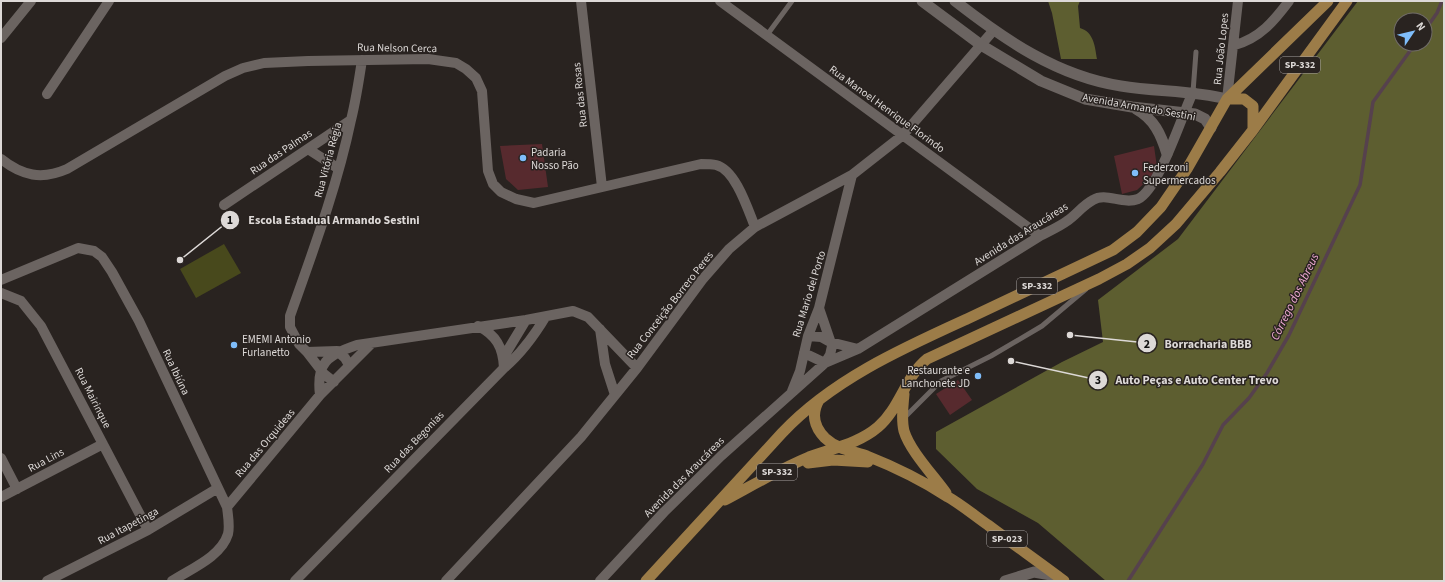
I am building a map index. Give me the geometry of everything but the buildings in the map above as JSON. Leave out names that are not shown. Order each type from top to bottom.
[{"type":"main road","name":"SP-332","points":[[646,581],[793,421],[821,396],[875,364],[916,343],[1113,250],[1137,232],[1161,208],[1188,169],[1227,99],[1328,1]]},
{"type":"main road","name":"SP-332","points":[[718,504],[786,467],[811,456],[840,448],[862,437],[890,417],[913,372],[927,358],[1099,278],[1127,264],[1150,248],[1176,224],[1253,130],[1347,1]]},
{"type":"main road","points":[[1227,99],[1244,99],[1253,106],[1253,130]]},
{"type":"main road","name":"SP-023","points":[[904,391],[902,420],[905,432],[910,442],[949,497]]},
{"type":"main road","points":[[821,396],[815,407],[813,416],[815,424],[824,437],[840,448]]},
{"type":"main road","name":"SP-023","points":[[840,448],[865,456],[896,469],[949,497],[1060,578]]},
{"type":"main road","points":[[786,467],[816,462],[849,460],[896,469]]},
{"type":"street","points":[[1,38],[31,1]]},
{"type":"street","points":[[47,94],[109,1]]},
{"type":"street","name":"Rua das Rosas","points":[[581,1],[602,187]]},
{"type":"street","name":"Rua Manoel Henrique Florindo","points":[[720,1],[1040,236]]},
{"type":"street","name":"Avenida Armando Sestini","points":[[922,1],[981,45],[1041,81],[1085,99],[1132,107],[1195,114],[1205,119],[1212,128]]},
{"type":"street","name":"Avenida Armando Sestini","points":[[955,1],[993,30],[1026,52],[1073,75],[1121,86],[1192,92],[1227,99]]},
{"type":"street","name":"Rua João Lopes","points":[[1227,99],[1235,45],[1238,1]]},
{"type":"street","points":[[1235,45],[1246,42],[1263,32],[1289,1]]},
{"type":"street","name":"Rua Conceição Borrero Peres","points":[[446,581],[504,517],[561,460],[637,368],[702,280],[729,249],[755,227],[852,175],[903,136],[993,30]]},
{"type":"street","name":"Rua Nelson Cerca","points":[[1,159],[21,172],[36,176],[53,175],[67,169],[225,76],[243,68],[264,63],[428,59],[456,63],[476,78],[482,91],[488,171],[493,184],[501,192],[516,199],[534,203],[701,164],[716,165],[723,168],[732,177],[755,227]]},
{"type":"street","name":"Rua Vitória Régia","points":[[334,382],[320,369],[293,335],[290,327],[290,316],[328,209],[352,120],[362,60]]},
{"type":"street","name":"Avenida das Araucáreas","points":[[600,581],[664,512],[721,456],[825,363],[858,348],[1040,236],[1067,222],[1093,199],[1101,197],[1130,201],[1145,194],[1156,180],[1192,92]]},
{"type":"street","points":[[1132,107],[1151,119],[1158,130],[1167,154]]},
{"type":"street","name":"Rua das Palmas","points":[[224,205],[352,120]]},
{"type":"street","points":[[308,149],[339,169]]},
{"type":"street","name":"Rua Mario del Porto","points":[[790,394],[796,383],[808,336],[820,308],[852,175]]},
{"type":"street","name":"Rua Ibiúna","points":[[1,280],[78,248],[94,251],[102,257],[112,272],[139,322],[227,507],[229,521],[228,535],[221,547],[206,560],[172,581]]},
{"type":"street","name":"Rua Mairinque","points":[[1,292],[21,301],[41,326],[148,530]]},
{"type":"street","points":[[804,353],[825,363],[832,351],[820,308]]},
{"type":"street","points":[[320,396],[320,369],[327,360],[339,352],[357,345],[526,320],[573,311],[582,313],[600,329],[637,368]]},
{"type":"street","name":"Rua das Begonias","points":[[295,581],[503,363],[525,349],[546,316]]},
{"type":"street","name":"Rua das Begonias","points":[[503,363],[526,320]]},
{"type":"street","points":[[478,326],[494,335],[499,342],[503,363]]},
{"type":"street","points":[[600,329],[605,364],[615,395]]},
{"type":"street","points":[[808,336],[821,337],[830,342],[858,348]]},
{"type":"street","points":[[334,382],[372,343]]},
{"type":"street","points":[[307,352],[339,352]]},
{"type":"street","points":[[339,352],[349,365]]},
{"type":"street","name":"Rua das Orquideas","points":[[227,507],[320,396],[334,382]]},
{"type":"street","name":"Rua Lins","points":[[1,497],[103,444]]},
{"type":"street","points":[[1,458],[17,489]]},
{"type":"street","name":"Rua Itapetinga","points":[[47,581],[148,530],[218,488]]},
{"type":"street","points":[[1005,581],[1034,572],[1060,578]]},
{"type":"lane","points":[[767,35],[792,1]]},
{"type":"lane","points":[[1192,92],[1196,52]]},
{"type":"lane","points":[[902,420],[941,381],[991,356],[1042,326],[1099,278]]},
{"type":"shaded area","points":[[1048,1],[1080,1],[1078,6],[1080,28],[1085,30],[1091,36],[1097,59],[1061,59],[1052,13]]},
{"type":"shaded area","points":[[1358,1],[1444,1],[1444,581],[1106,581],[1038,523],[977,489],[936,449],[936,432],[1062,362],[1103,342],[1098,300],[1178,239]]},
{"type":"shaded area","points":[[224,244],[241,273],[196,298],[180,269]]},
{"type":"waterway","name":"Córrego dos Abreus","points":[[1433,19],[1442,1]]},
{"type":"waterway","name":"Córrego dos Abreus","points":[[1128,581],[1203,464],[1223,425],[1249,398],[1267,373],[1289,335],[1360,185],[1373,102],[1409,52]]},
{"type":"place","name":"Padaria Nosso Pão","points":[[523,158]]},
{"type":"place","name":"Federzoni Supermercados","points":[[1135,173]]},
{"type":"place","name":"Escola Estadual Armando Sestini","points":[[180,260]]},
{"type":"place","name":"Borracharia BBB","points":[[1070,335]]},
{"type":"place","name":"EMEMI Antonio Furlanetto","points":[[234,345]]},
{"type":"place","name":"Auto Peças e Auto Center Trevo","points":[[1011,361]]},
{"type":"place","name":"Restaurante e Lanchonete JD","points":[[978,376]]}]
